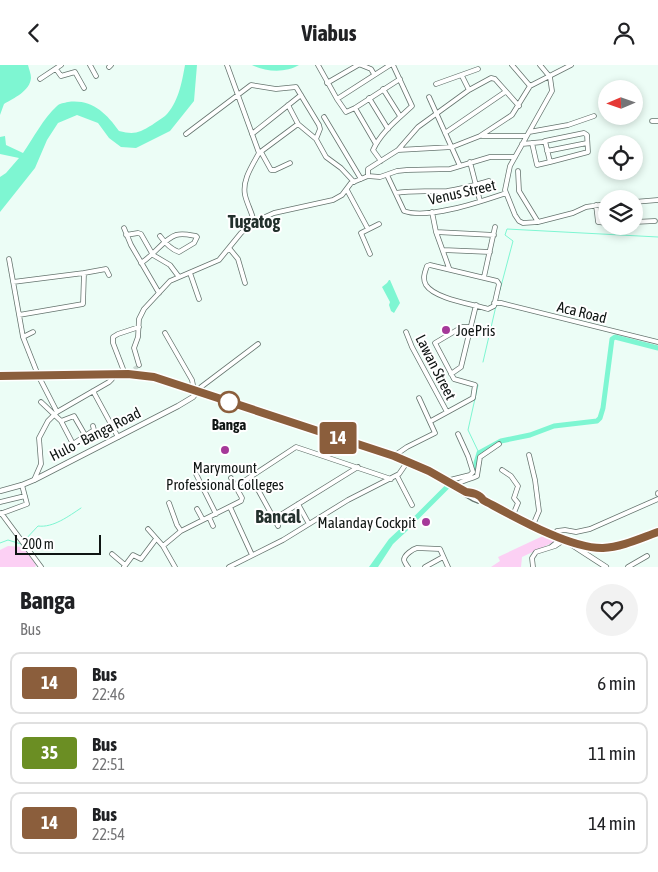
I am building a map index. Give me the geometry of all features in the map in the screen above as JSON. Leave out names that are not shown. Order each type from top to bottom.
[{"type":"highway","points":[[0,376],[125,374],[133,372],[146,375],[408,461],[479,501],[483,500],[564,540],[583,546],[608,547],[658,532]]},
{"type":"main road","name":"Hulo - Banga Road","points":[[0,491],[34,480],[178,406],[193,397],[196,391]]},
{"type":"main road","points":[[564,540],[606,567]]},
{"type":"main road","points":[[583,546],[584,553]]},
{"type":"street","points":[[40,79],[61,65]]},
{"type":"street","points":[[90,65],[96,76]]},
{"type":"street","points":[[228,65],[260,153],[271,170],[290,163]]},
{"type":"street","points":[[318,65],[336,99],[346,112],[400,79]]},
{"type":"street","points":[[327,83],[359,65],[368,67],[374,74]]},
{"type":"street","points":[[336,99],[391,65],[412,104],[376,144],[374,151],[380,161]]},
{"type":"street","points":[[512,65],[530,86]]},
{"type":"street","points":[[540,65],[550,77],[552,91],[515,157],[506,182],[506,193],[519,221],[523,223],[538,222],[596,205],[598,222]]},
{"type":"street","points":[[398,150],[452,147],[480,136],[512,115],[530,86],[571,65]]},
{"type":"street","points":[[56,69],[61,76],[74,72],[84,88]]},
{"type":"street","points":[[436,84],[478,69]]},
{"type":"street","points":[[462,76],[469,91]]},
{"type":"street","points":[[368,177],[368,169],[398,150],[418,127],[436,113],[491,78],[495,79],[519,106]]},
{"type":"street","points":[[186,134],[251,85],[276,89],[296,87],[320,127],[316,139]]},
{"type":"street","points":[[383,89],[400,116]]},
{"type":"street","points":[[445,133],[506,92]]},
{"type":"street","points":[[252,134],[301,95]]},
{"type":"street","points":[[429,97],[460,166]]},
{"type":"street","points":[[369,98],[388,129]]},
{"type":"street","points":[[288,105],[298,125],[316,139],[326,157],[341,168],[354,182]]},
{"type":"street","points":[[355,108],[376,144]]},
{"type":"street","points":[[529,132],[568,125],[594,116]]},
{"type":"street","points":[[324,117],[361,179]]},
{"type":"street","points":[[652,121],[658,121]]},
{"type":"street","points":[[254,222],[252,211],[246,198],[244,187],[246,179],[260,153],[298,125]]},
{"type":"street","points":[[522,144],[584,133],[587,135],[588,153],[537,165],[532,143]]},
{"type":"street","points":[[480,136],[526,136]]},
{"type":"street","points":[[545,141],[550,163]]},
{"type":"street","points":[[547,151],[587,143]]},
{"type":"street","points":[[146,375],[140,366],[134,348],[142,311],[170,281],[217,261],[241,233],[254,222],[274,213],[333,200],[342,195],[354,182],[368,177],[380,177],[407,170],[450,169],[490,157],[515,157]]},
{"type":"street","points":[[470,162],[480,201]]},
{"type":"street","points":[[518,171],[519,191],[538,222]]},
{"type":"street","name":"Venus Street","points":[[387,175],[404,211],[409,212],[432,212],[506,193]]},
{"type":"street","points":[[396,193],[444,191],[489,181]]},
{"type":"street","points":[[347,190],[368,229]]},
{"type":"street","points":[[643,201],[658,200]]},
{"type":"street","points":[[432,212],[436,232],[449,268]]},
{"type":"street","points":[[643,222],[655,221]]},
{"type":"street","points":[[370,254],[361,233],[379,224]]},
{"type":"street","points":[[484,277],[495,227]]},
{"type":"street","points":[[124,228],[141,263],[159,293]]},
{"type":"street","points":[[436,232],[494,235]]},
{"type":"street","points":[[126,235],[139,233],[154,255],[170,265],[179,277]]},
{"type":"street","points":[[141,263],[154,255],[165,243],[176,235],[184,234],[197,237],[194,243],[179,252],[165,243],[160,236]]},
{"type":"street","points":[[229,248],[238,259],[245,283]]},
{"type":"street","points":[[443,250],[490,252]]},
{"type":"street","points":[[9,259],[23,337],[56,414],[73,444],[94,430],[93,426]]},
{"type":"street","points":[[451,374],[461,367],[476,305],[451,299],[427,286],[424,274],[427,266],[449,268],[496,280],[499,283],[494,303]]},
{"type":"street","points":[[13,282],[106,269],[109,275]]},
{"type":"street","points":[[18,315],[83,304],[84,273]]},
{"type":"street","points":[[190,273],[198,299]]},
{"type":"street","name":"Aca Road","points":[[476,305],[488,309],[494,303],[501,303],[658,342]]},
{"type":"street","points":[[125,374],[113,337],[139,327]]},
{"type":"street","points":[[431,421],[471,400],[475,388],[473,384],[454,379],[435,344],[436,341],[462,327],[471,327]]},
{"type":"street","points":[[23,337],[33,332]]},
{"type":"street","name":"Lawan Street","points":[[406,332],[412,347],[447,412]]},
{"type":"street","points":[[165,333],[192,380],[196,391],[258,344]]},
{"type":"street","points":[[34,480],[41,464],[40,438],[46,424],[56,414],[110,381],[112,374]]},
{"type":"street","points":[[94,391],[118,437]]},
{"type":"street","points":[[394,456],[407,447],[434,435],[435,431],[431,421],[419,398]]},
{"type":"street","points":[[41,402],[56,414]]},
{"type":"street","points":[[61,421],[74,416],[85,435]]},
{"type":"street","points":[[451,484],[473,472],[458,435]]},
{"type":"street","points":[[451,484],[467,481],[477,476],[480,457],[499,444]]},
{"type":"street","points":[[235,487],[296,447],[391,479]]},
{"type":"street","points":[[529,455],[535,480],[539,511],[533,525]]},
{"type":"street","points":[[229,567],[283,540],[348,500],[397,476],[405,468],[408,461]]},
{"type":"street","points":[[274,519],[358,467]]},
{"type":"street","points":[[502,470],[511,476],[518,486],[514,498],[518,503],[513,515]]},
{"type":"street","points":[[196,474],[216,514]]},
{"type":"street","points":[[397,476],[412,505]]},
{"type":"street","points":[[251,477],[278,526]]},
{"type":"street","points":[[164,546],[181,531],[242,500],[231,478]]},
{"type":"street","points":[[22,485],[27,504],[1,513],[41,567]]},
{"type":"street","points":[[0,502],[25,496]]},
{"type":"street","points":[[554,535],[557,531],[576,532],[590,529],[658,499]]},
{"type":"street","points":[[169,503],[181,531]]},
{"type":"street","points":[[298,504],[309,524]]},
{"type":"street","points":[[230,507],[252,555]]},
{"type":"street","points":[[197,509],[203,520]]},
{"type":"street","points":[[209,517],[213,526]]},
{"type":"street","points":[[148,529],[164,546],[175,567]]},
{"type":"street","points":[[112,555],[124,566],[133,555],[141,559],[156,539]]},
{"type":"street","points":[[533,567],[532,558],[564,540]]},
{"type":"street","points":[[408,567],[404,557],[415,548],[437,548],[441,551],[448,567]]},
{"type":"street","points":[[628,567],[647,556]]},
{"type":"street","points":[[425,567],[443,557]]},
{"type":"shaded area","points":[[0,65],[28,65],[31,78],[25,90],[4,104],[0,115]]},
{"type":"shaded area","points":[[185,65],[197,65],[194,101],[170,131],[136,148],[121,147],[109,138],[98,123],[77,115],[58,123],[47,140],[35,168],[0,212],[0,177],[19,158],[0,154],[0,137],[5,136],[6,145],[23,153],[52,111],[59,104],[68,102],[91,105],[109,118],[119,131],[133,133],[140,131],[152,125],[169,111],[179,92]]},
{"type":"shaded area","points":[[252,65],[299,65],[294,68],[276,71]]},
{"type":"shaded area","points":[[389,280],[400,303],[394,313],[391,311],[390,302],[382,287]]},
{"type":"shaded area","points":[[404,525],[408,530],[393,544],[378,567],[369,567],[389,539]]},
{"type":"shaded area","points":[[545,535],[556,541],[522,557],[521,567],[491,567],[500,561],[498,557]]},
{"type":"shaded area","points":[[8,546],[23,547],[36,565],[35,567],[0,567],[0,550]]},
{"type":"waterway","points":[[500,290],[513,241],[505,235],[507,229],[658,237]]},
{"type":"waterway","points":[[483,362],[496,306]]},
{"type":"waterway","points":[[402,532],[455,479],[467,478],[476,474],[476,463],[479,453],[501,441],[530,435],[554,426],[597,421],[603,408],[612,339],[615,337],[658,348]]},
{"type":"waterway","points":[[478,385],[468,430],[479,453]]},
{"type":"waterway","points":[[24,541],[38,526],[55,523],[81,508]]},
{"type":"waterway","points":[[0,543],[8,540],[21,544]]},
{"type":"tunnel","points":[[134,369],[139,366]]},
{"type":"bus line","name":"14","points":[[0,376],[128,374],[154,377],[408,461],[561,539],[576,544],[603,548],[658,532]]},
{"type":"place","name":"JoePris","points":[[446,330]]},
{"type":"place","name":"Banga","points":[[229,402]]},
{"type":"place","name":"Marymount Professional Colleges","points":[[225,450]]},
{"type":"place","name":"Malanday Cockpit","points":[[426,522]]},
{"type":"district","name":"Tugatog","points":[[254,221]]},
{"type":"district","name":"Bancal","points":[[278,516]]}]
